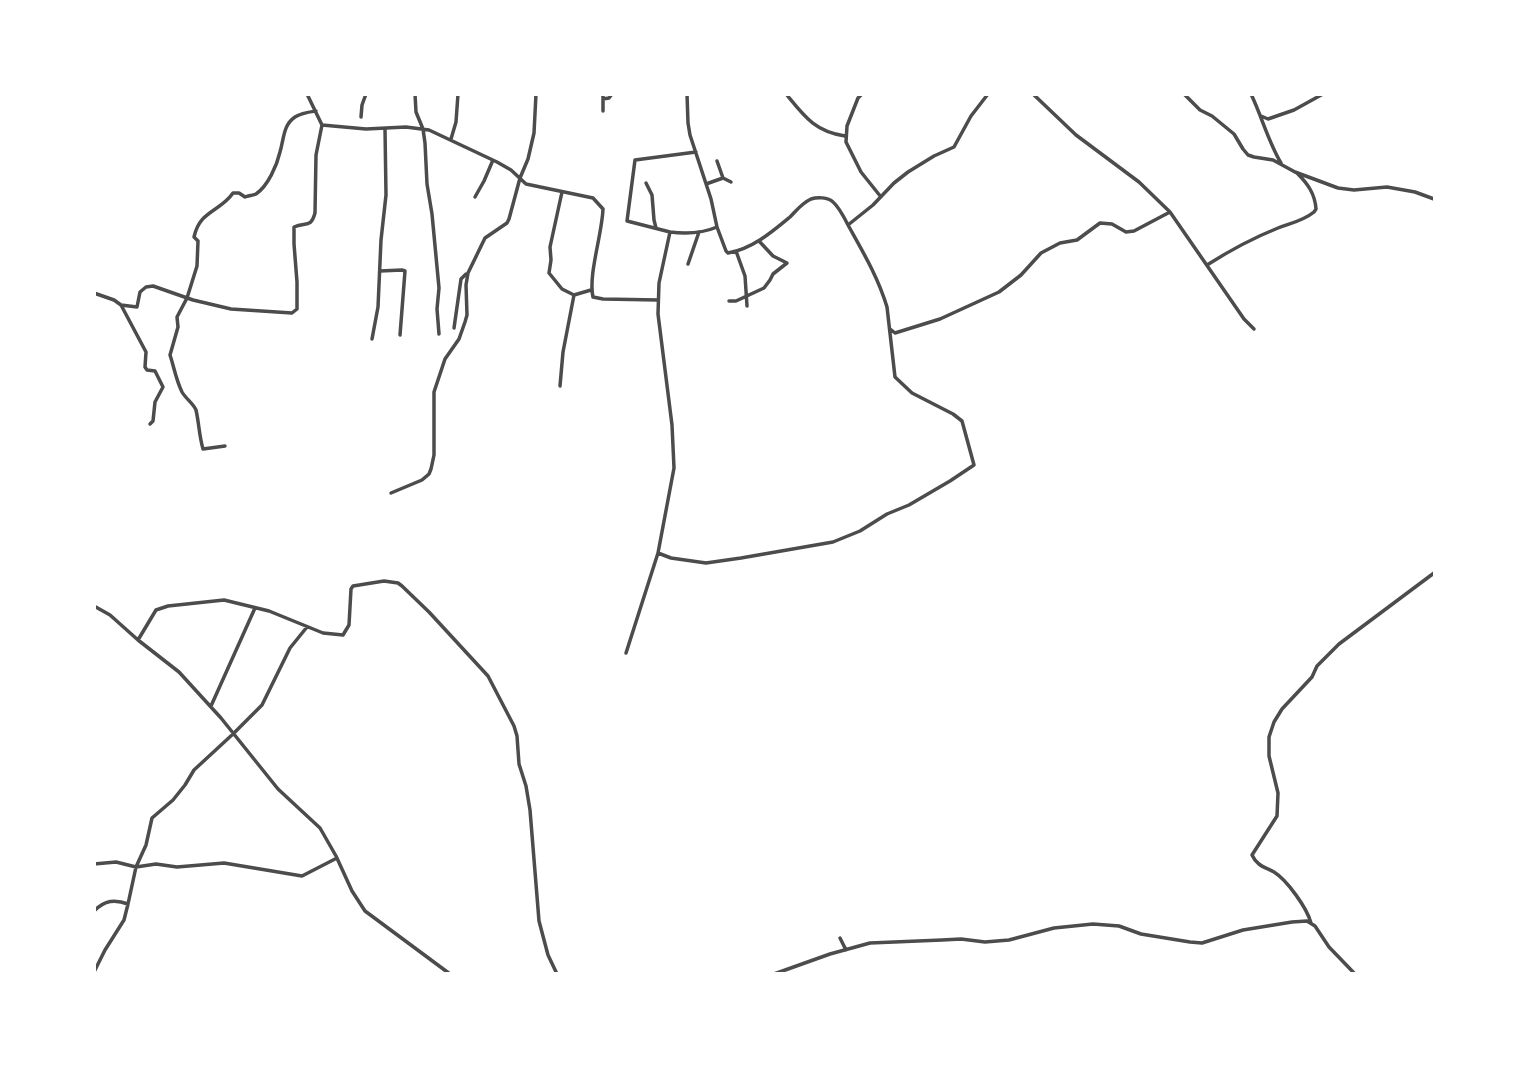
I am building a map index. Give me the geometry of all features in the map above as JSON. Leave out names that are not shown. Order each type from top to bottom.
[{"type":"street","points":[[121,305],[137,307],[140,292],[153,286],[187,298],[243,311],[292,313],[298,309],[295,227],[309,224],[315,213],[316,155],[322,125],[307,94]]},
{"type":"street","points":[[361,117],[366,94]]},
{"type":"street","points":[[415,94],[416,113],[423,130],[438,269],[439,334]]},
{"type":"street","points":[[451,139],[456,122],[458,94]]},
{"type":"street","points":[[391,493],[422,480],[431,469],[434,455],[434,391],[445,359],[459,339],[465,322],[468,273],[485,238],[509,219],[534,133],[536,94]]},
{"type":"street","points":[[603,111],[603,97],[609,98],[612,94]]},
{"type":"street","points":[[657,553],[706,563],[833,542],[909,505],[974,465],[962,421],[912,393],[895,377],[887,307],[880,285],[868,259],[833,202],[816,198],[802,204],[759,241],[736,251],[726,251],[688,124],[687,94]]},
{"type":"street","points":[[786,94],[813,125],[845,136]]},
{"type":"street","points":[[862,94],[854,108],[845,142],[854,160],[881,197]]},
{"type":"street","points":[[848,225],[908,172],[954,147],[971,116],[988,94]]},
{"type":"street","points":[[1033,94],[1076,135],[1139,182],[1170,212],[1244,319],[1254,329]]},
{"type":"street","points":[[1184,94],[1200,110],[1234,134],[1248,155],[1273,160],[1295,172],[1308,184],[1316,204],[1314,212],[1299,221],[1244,244],[1207,265]]},
{"type":"street","points":[[1251,94],[1281,163]]},
{"type":"street","points":[[1261,116],[1268,119],[1278,117],[1323,94]]},
{"type":"street","points":[[225,446],[203,449],[195,406],[183,394],[170,355],[178,327],[177,317],[187,298],[197,266],[198,241],[194,237],[196,226],[211,210],[228,201],[233,193],[245,197],[255,195],[272,173],[287,125],[293,118],[316,111]]},
{"type":"street","points":[[322,125],[429,130],[511,170],[526,184],[593,198],[603,209],[593,297],[659,300]]},
{"type":"street","points":[[372,339],[378,307],[386,195],[385,129]]},
{"type":"street","points":[[696,152],[635,160],[627,221],[670,232],[699,232],[717,227]]},
{"type":"street","points":[[475,197],[493,160]]},
{"type":"street","points":[[717,161],[723,178],[731,182]]},
{"type":"street","points":[[1295,172],[1338,188],[1354,190],[1387,187],[1434,199]]},
{"type":"street","points":[[706,184],[723,178]]},
{"type":"street","points":[[646,183],[652,195],[656,228]]},
{"type":"street","points":[[562,192],[550,247],[549,273],[562,289],[573,295],[592,290]]},
{"type":"street","points":[[890,330],[895,333],[940,319],[999,292],[1021,275],[1041,253],[1060,243],[1077,240],[1100,223],[1112,224],[1126,232],[1134,231],[1170,212]]},
{"type":"street","points":[[626,653],[657,553],[672,480],[674,448],[658,314],[659,283],[670,232]]},
{"type":"street","points":[[688,264],[699,232]]},
{"type":"street","points":[[729,301],[736,301],[764,288],[773,274],[787,262],[773,256],[759,241]]},
{"type":"street","points":[[736,251],[745,276],[747,306]]},
{"type":"street","points":[[380,271],[405,271],[400,335]]},
{"type":"street","points":[[454,328],[461,279],[468,273]]},
{"type":"street","points":[[94,292],[121,305],[146,352],[145,368],[155,372],[163,387],[155,402],[150,425]]},
{"type":"street","points":[[560,386],[573,295]]},
{"type":"street","points":[[1355,974],[1329,947],[1294,894],[1275,873],[1261,867],[1252,855],[1277,816],[1279,798],[1269,757],[1269,737],[1282,709],[1339,644],[1434,573]]},
{"type":"street","points":[[138,640],[156,610],[160,608],[223,600],[268,611],[330,635],[344,635],[349,625],[353,586],[384,581],[398,583],[429,612],[488,676],[507,709],[517,736],[519,764],[530,810],[539,921],[557,974]]},
{"type":"street","points":[[94,607],[110,615],[179,672],[211,706],[278,789],[320,828],[365,911],[450,974]]},
{"type":"street","points":[[211,706],[254,608]]},
{"type":"street","points":[[94,972],[124,920],[136,867],[148,839],[152,818],[173,800],[194,770],[262,705],[290,648],[307,627]]},
{"type":"street","points":[[94,864],[116,862],[136,867],[156,864],[177,867],[224,863],[302,876],[337,858]]},
{"type":"street","points":[[94,911],[100,905],[114,900],[128,904]]},
{"type":"street","points":[[775,973],[870,943],[1009,940],[1054,928],[1093,924],[1119,926],[1141,934],[1202,943],[1243,930],[1292,922],[1311,923]]},
{"type":"street","points":[[840,939],[846,950]]}]
